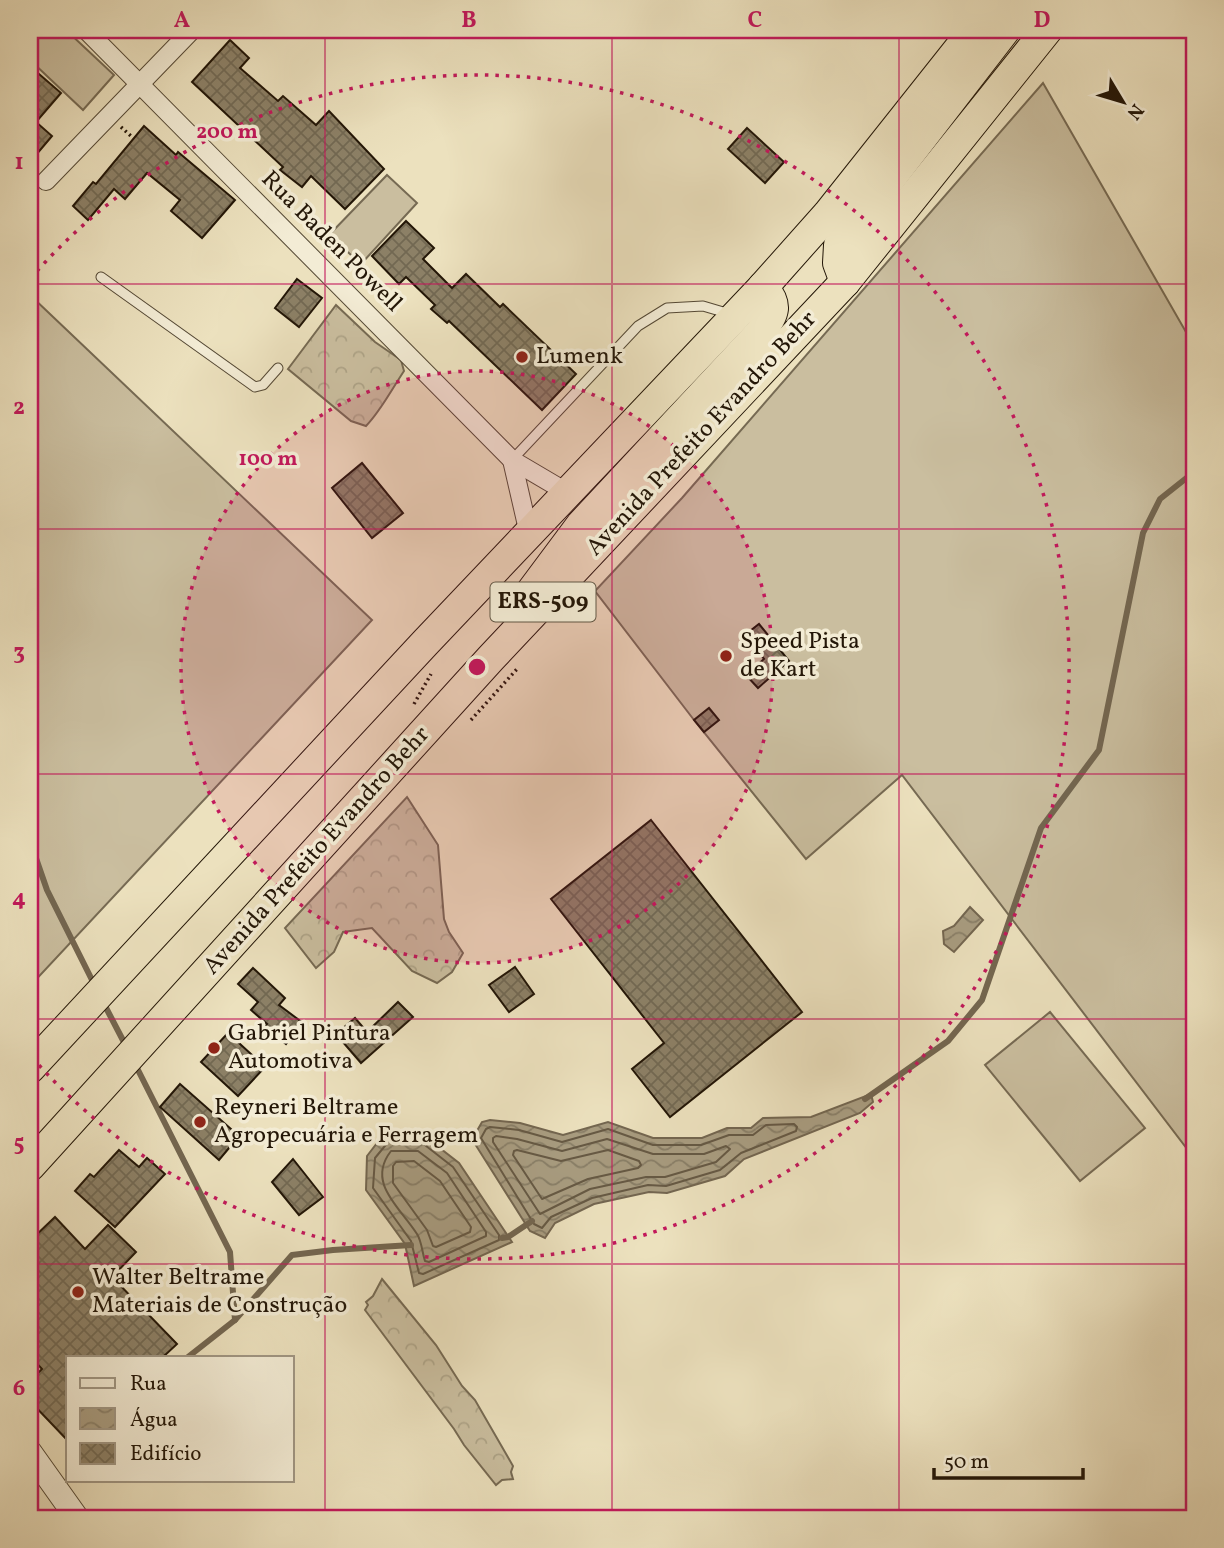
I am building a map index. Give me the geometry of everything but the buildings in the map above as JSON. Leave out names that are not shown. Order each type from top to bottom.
[{"type":"highway","name":"ERS-509","points":[[30,1068],[425,643],[764,287],[828,214],[974,30]]},
{"type":"highway","points":[[845,282],[838,263],[839,245],[1005,30]]},
{"type":"highway","name":"Avenida Prefeito Evandro Behr","points":[[30,1167],[491,658],[845,282],[1047,30]]},
{"type":"highway","points":[[491,658],[528,596],[581,525],[760,333],[773,314],[773,298],[764,287]]},
{"type":"street","name":"Rua Baden Powell","points":[[86,30],[512,460],[568,493]]},
{"type":"street","points":[[46,181],[192,30]]},
{"type":"street","points":[[512,460],[529,534]]},
{"type":"street","points":[[30,1452],[77,1518]]},
{"type":"lane","points":[[101,277],[255,387],[263,385],[278,368]]},
{"type":"lane","points":[[512,460],[638,326],[667,309],[703,306],[736,316]]},
{"type":"path","points":[[411,711],[440,658],[425,643]]},
{"type":"green space","points":[[40,30],[66,30],[114,75],[83,110],[30,60],[30,40]]},
{"type":"green space","points":[[1043,83],[1194,346],[1194,1158],[902,775],[806,859],[595,591],[682,498]]},
{"type":"green space","points":[[387,175],[417,203],[361,264],[329,235]]},
{"type":"green space","points":[[30,295],[372,620],[30,986]]},
{"type":"green space","points":[[336,305],[375,342],[401,360],[404,371],[366,426],[351,421],[288,369]]},
{"type":"green space","points":[[407,797],[438,845],[444,919],[463,953],[452,972],[437,983],[412,971],[372,928],[343,932],[334,952],[316,968],[285,928]]},
{"type":"green space","points":[[1050,1012],[1145,1128],[1080,1181],[985,1065]]},
{"type":"green space","points":[[382,1279],[436,1345],[462,1386],[475,1400],[513,1466],[513,1479],[502,1480],[496,1485],[365,1310],[368,1305],[366,1302],[373,1296]]},
{"type":"water","points":[[970,907],[983,920],[954,952],[944,944],[943,931],[954,926]]},
{"type":"water","points":[[871,1094],[873,1102],[860,1113],[744,1159],[725,1176],[667,1193],[649,1192],[594,1204],[555,1223],[545,1238],[530,1231],[475,1144],[474,1136],[482,1122],[490,1120],[520,1123],[563,1135],[608,1122],[653,1138],[702,1138],[727,1128],[751,1128],[763,1118],[811,1117]]},
{"type":"water","points":[[384,1134],[423,1135],[459,1163],[512,1242],[414,1286],[405,1244],[366,1190],[367,1156]]},
{"type":"waterway","points":[[865,1099],[948,1041],[982,1000],[1041,828],[1099,750],[1143,533],[1160,499],[1194,472]]},
{"type":"waterway","points":[[30,841],[47,890],[95,986]]},
{"type":"waterway","points":[[103,1002],[127,1048]]},
{"type":"waterway","points":[[135,1064],[230,1252],[235,1320],[189,1356]]},
{"type":"waterway","points":[[502,1238],[532,1221]]},
{"type":"waterway","points":[[235,1320],[292,1255],[411,1245]]},
{"type":"place","name":"Lumenk","points":[[522,357]]},
{"type":"place","name":"Speed Pista de Kart","points":[[726,656]]},
{"type":"place","name":"Gabriel Pintura Automotiva","points":[[214,1048]]},
{"type":"place","name":"Reyneri Beltrame Agropecuária e Ferragem","points":[[200,1122]]},
{"type":"place","name":"Walter Beltrame Materiais de Construção","points":[[78,1292]]}]
